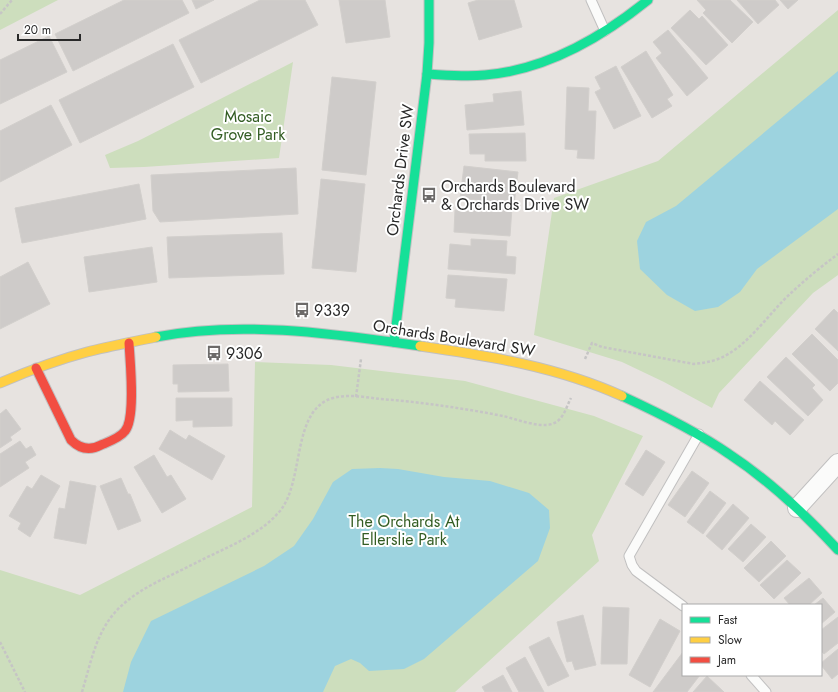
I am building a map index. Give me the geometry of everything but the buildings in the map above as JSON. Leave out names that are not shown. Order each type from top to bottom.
[{"type":"street","name":"Orchards Drive SW","points":[[394,342],[427,74],[429,0]]},
{"type":"street","points":[[427,74],[487,75],[528,66],[586,44],[605,32],[648,0]]},
{"type":"street","name":"Orchards Boulevard SW","points":[[0,382],[36,368],[87,352],[156,336],[218,330],[281,331],[363,338],[490,356],[549,370],[613,392],[699,434],[737,458],[767,482],[797,508],[838,550]]},
{"type":"street","points":[[36,368],[71,440],[76,446],[83,449],[91,449],[98,447],[124,433],[127,428],[131,416],[129,343]]},
{"type":"street","points":[[797,508],[838,463]]},
{"type":"lane","points":[[591,0],[605,32]]},
{"type":"lane","points":[[682,605],[636,571],[629,556],[699,434]]},
{"type":"lane","points":[[752,676],[766,692]]},
{"type":"path","points":[[0,14],[12,0]]},
{"type":"path","points":[[583,362],[592,343],[602,347],[694,364],[719,359],[748,339],[790,294],[838,254]]},
{"type":"path","points":[[356,397],[361,357]]},
{"type":"path","points":[[82,692],[97,644],[107,622],[119,608],[133,596],[151,585],[239,542],[256,532],[271,520],[287,500],[293,486],[305,427],[311,414],[318,405],[333,398],[343,396],[418,402],[503,416],[538,424],[551,424],[558,421],[565,412],[572,397]]},
{"type":"path","points":[[0,642],[25,692]]},
{"type":"green space","points":[[0,0],[58,0],[0,30]]},
{"type":"green space","points":[[838,10],[838,275],[813,293],[719,393],[712,408],[664,382],[622,362],[534,335],[554,198],[658,161]]},
{"type":"green space","name":"Mosaic Grove Park","points":[[293,62],[279,158],[110,168],[105,155],[138,141]]},
{"type":"green space","name":"The Orchards At Ellerslie Park","points":[[255,362],[331,365],[465,381],[594,416],[643,436],[592,535],[599,561],[455,692],[0,692],[0,570],[80,595],[252,507]]},
{"type":"water","points":[[838,71],[838,209],[757,269],[740,292],[718,307],[695,311],[667,295],[640,269],[637,241],[646,222],[676,206]]},
{"type":"water","points":[[352,469],[398,469],[444,477],[490,481],[529,493],[549,510],[550,528],[538,561],[424,659],[404,669],[369,671],[360,663],[351,659],[335,666],[323,692],[123,692],[131,662],[151,621],[264,566],[294,546],[313,519],[333,482]]},
{"type":"traffic: fast","points":[[394,342],[427,74],[429,0]]},
{"type":"traffic: fast","points":[[427,74],[478,76],[530,67],[572,50],[592,39],[630,14],[648,0]]},
{"type":"traffic: fast","points":[[156,337],[188,332],[254,329],[321,333],[420,346]]},
{"type":"traffic: fast","points":[[622,396],[690,430],[744,464],[773,487],[813,524],[838,550]]},
{"type":"traffic: slow","points":[[0,383],[76,355],[156,337]]},
{"type":"traffic: slow","points":[[420,346],[472,354],[548,370],[573,377],[622,396]]},
{"type":"traffic: jam","points":[[36,368],[71,440],[85,448],[97,447],[120,436],[125,431],[128,424],[132,389],[129,343]]},
{"type":"place","name":"Orchards Boulevard & Orchards Drive SW","points":[[429,195]]},
{"type":"place","name":"9339","points":[[302,310]]},
{"type":"place","name":"9306","points":[[214,353]]}]
